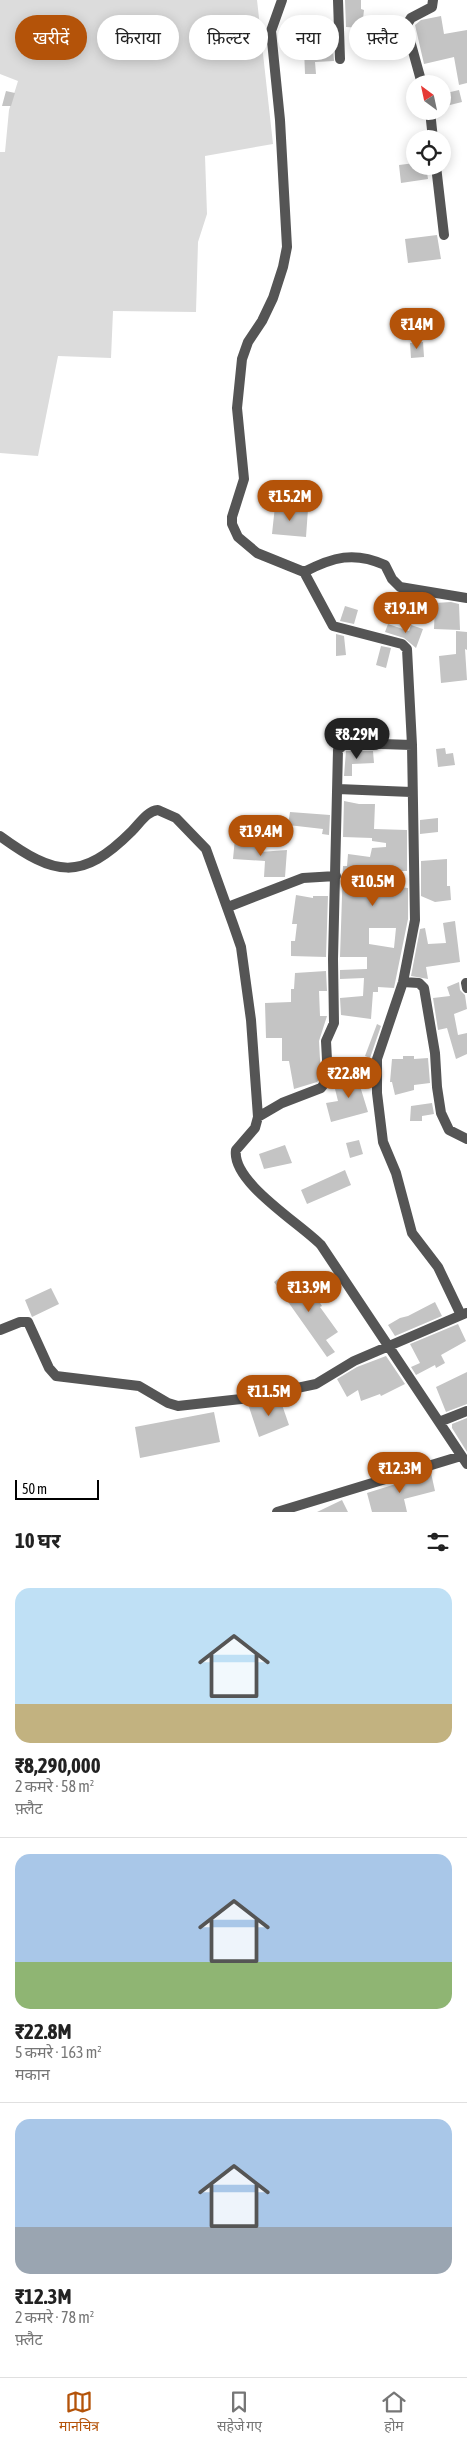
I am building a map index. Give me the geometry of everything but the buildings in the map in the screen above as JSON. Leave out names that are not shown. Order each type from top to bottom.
[{"type":"street","points":[[0,1330],[20,1322],[28,1322],[49,1368],[56,1376],[139,1386],[168,1403],[178,1406],[250,1398],[309,1387],[354,1361],[464,1314],[438,1267],[412,1233],[396,1173],[383,1142],[377,1094],[377,1059],[404,982],[414,920],[412,745],[408,653],[405,646],[333,626],[304,572],[257,553],[238,537],[232,524],[232,517],[244,479],[237,408],[242,359],[248,342],[262,321],[273,298],[287,247],[280,120],[271,31],[282,0]]},
{"type":"street","points":[[338,0],[340,59]]},
{"type":"street","points":[[420,75],[406,26],[411,18],[432,7],[433,0]]},
{"type":"street","points":[[437,175],[444,235]]},
{"type":"street","points":[[304,572],[325,561],[338,557],[353,556],[385,565],[392,579],[400,586],[467,598]]},
{"type":"street","points":[[258,1117],[282,1103],[321,1088],[328,1079],[326,1041],[334,1023],[338,750],[344,744],[412,745]]},
{"type":"street","points":[[338,789],[412,792]]},
{"type":"street","points":[[0,836],[34,860],[54,868],[71,868],[89,864],[112,850],[149,813],[158,810],[164,811],[176,818],[206,849],[241,947],[251,1020],[258,1117],[255,1128],[236,1150],[236,1158],[256,1191],[308,1231],[321,1245],[464,1460],[277,1512]]},
{"type":"street","points":[[228,907],[303,878],[336,876]]},
{"type":"street","points":[[404,982],[418,983],[424,988],[435,1053],[436,1086],[441,1113],[449,1130],[467,1139]]},
{"type":"street","points":[[439,1422],[467,1411]]},
{"type":"shaded area","points":[[0,0],[257,0],[259,15],[189,15],[189,60],[264,60],[273,144],[205,156],[207,214],[198,242],[196,312],[113,311],[111,358],[58,356],[38,456],[0,453],[0,152],[5,152],[9,110],[18,81],[0,74]]}]
